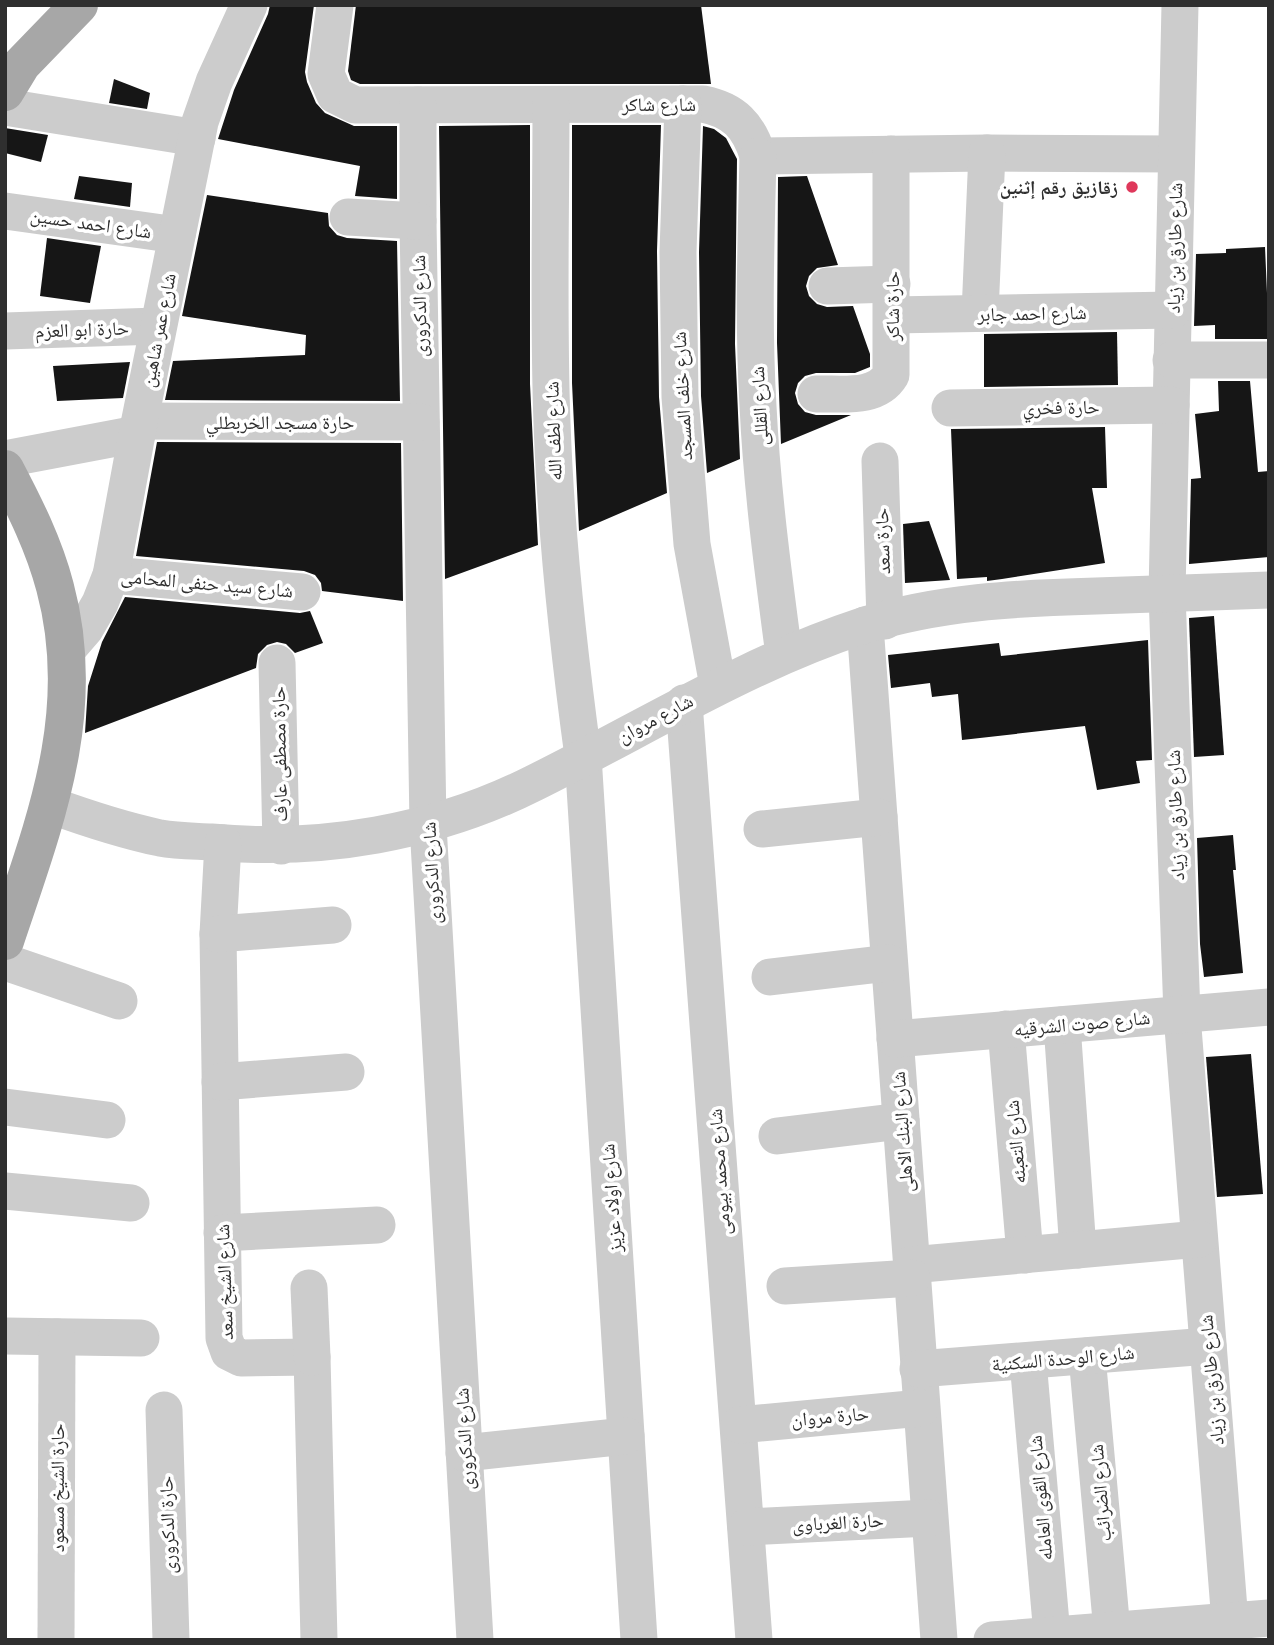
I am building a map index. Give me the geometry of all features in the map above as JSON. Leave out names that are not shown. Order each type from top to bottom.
[{"type":"main road","points":[[5,92],[22,64],[79,5]]},
{"type":"main road","points":[[5,469],[39,540],[55,588],[66,651],[67,706],[60,761],[50,805],[5,942]]},
{"type":"street","name":"شارع عمر شاهين","points":[[66,651],[85,629],[100,603],[111,575],[197,138],[214,82],[249,5]]},
{"type":"street","name":"شارع شاكر","points":[[335,5],[326,74],[335,94],[355,105],[704,104],[729,112],[748,130],[758,156]]},
{"type":"street","name":"شارع طارق بن زياد","points":[[1180,5],[1167,593],[1182,1015],[1230,1622]]},
{"type":"street","name":"شارع لطف الله","points":[[551,104],[552,425],[567,645],[583,757]]},
{"type":"street","name":"شارع خلف المسجد","points":[[683,104],[678,252],[680,397],[692,544],[718,686]]},
{"type":"street","name":"شارع الدكرورى","points":[[418,106],[428,825],[475,1640]]},
{"type":"street","points":[[5,107],[197,138]]},
{"type":"street","points":[[979,313],[987,153]]},
{"type":"street","points":[[758,156],[1176,154]]},
{"type":"street","name":"حارة شاكر","points":[[816,394],[870,392],[886,383],[892,366],[891,155]]},
{"type":"street","name":"شارع القللى","points":[[758,156],[754,281],[758,406],[768,531],[784,655]]},
{"type":"street","name":"شارع احمد حسين","points":[[5,211],[177,235]]},
{"type":"street","points":[[348,217],[418,221]]},
{"type":"street","name":"شارع احمد جابر","points":[[827,286],[892,300],[979,313],[1173,310]]},
{"type":"street","name":"حارة ابو العزم","points":[[5,331],[158,326]]},
{"type":"street","points":[[1171,360],[1269,360]]},
{"type":"street","name":"حارة فخري","points":[[950,408],[1171,405]]},
{"type":"street","name":"حارة مسجد الخربطلي","points":[[5,459],[138,428],[421,422]]},
{"type":"street","name":"حارة سعد","points":[[875,623],[880,461]]},
{"type":"street","name":"شارع سيد حنفى المحامى","points":[[111,575],[302,592]]},
{"type":"street","name":"شارع مروان","points":[[50,805],[106,825],[152,836],[281,846],[355,839],[428,825],[492,802],[533,784],[684,703],[784,655],[875,623],[939,608],[1000,599],[1269,590]]},
{"type":"street","name":"شارع البنك الاهلى","points":[[875,623],[879,817],[939,1640]]},
{"type":"street","name":"حارة مصطفى عارف","points":[[277,663],[281,846]]},
{"type":"street","name":"شارع محمد بيومى","points":[[684,703],[754,1640]]},
{"type":"street","name":"شارع اولاد عزيز","points":[[583,757],[639,1640]]},
{"type":"street","points":[[762,829],[879,817]]},
{"type":"street","name":"شارع الشيخ سعد","points":[[223,843],[218,934],[224,1338],[229,1352],[241,1358],[312,1357]]},
{"type":"street","points":[[218,934],[333,925]]},
{"type":"street","points":[[5,962],[119,1000]]},
{"type":"street","points":[[770,977],[889,963]]},
{"type":"street","name":"شارع صوت الشرقيه","points":[[895,1039],[1269,1007]]},
{"type":"street","points":[[1062,1025],[1078,1250]]},
{"type":"street","name":"شارع التعبئه","points":[[1006,1030],[1025,1255]]},
{"type":"street","points":[[220,1082],[346,1072]]},
{"type":"street","points":[[5,1107],[107,1120]]},
{"type":"street","points":[[777,1136],[901,1121]]},
{"type":"street","points":[[5,1191],[131,1203]]},
{"type":"street","points":[[222,1234],[377,1225]]},
{"type":"street","points":[[785,1286],[1025,1255],[1199,1239]]},
{"type":"street","points":[[309,1288],[319,1640]]},
{"type":"street","points":[[5,1336],[141,1338]]},
{"type":"street","name":"حارة الشيخ مسعود","points":[[56,1640],[57,1337]]},
{"type":"street","name":"شارع الوحدة السكنية","points":[[918,1369],[1208,1346]]},
{"type":"street","name":"شارع الضرائب","points":[[1087,1356],[1112,1631]]},
{"type":"street","name":"شارع القوى العامله","points":[[1028,1361],[1068,1636]]},
{"type":"street","name":"حارة مروان","points":[[738,1424],[921,1408]]},
{"type":"street","name":"حارة الدكرورى","points":[[164,1410],[171,1640]]},
{"type":"street","points":[[464,1453],[626,1436]]},
{"type":"street","name":"حارة الغرباوى","points":[[746,1527],[929,1518]]},
{"type":"street","points":[[992,1640],[1269,1618]]},
{"type":"building","points":[[270,5],[314,5],[305,72],[316,103],[325,113],[354,126],[397,126],[397,199],[355,196],[360,166],[218,139],[234,90]]},
{"type":"building","points":[[356,5],[701,5],[711,84],[360,84],[351,80],[348,71]]},
{"type":"building","points":[[114,79],[150,93],[147,109],[109,103]]},
{"type":"building","points":[[530,125],[530,384],[538,545],[445,579],[439,126]]},
{"type":"building","points":[[572,125],[661,125],[657,251],[659,397],[667,493],[579,531],[572,383]]},
{"type":"building","points":[[703,126],[714,129],[726,138],[737,159],[735,344],[740,459],[707,473],[701,396],[699,252]]},
{"type":"building","points":[[5,128],[48,135],[41,162],[5,153]]},
{"type":"building","points":[[79,176],[132,183],[130,207],[74,199]]},
{"type":"building","points":[[807,176],[838,265],[817,268],[809,276],[806,286],[809,296],[817,304],[827,307],[853,306],[870,354],[870,367],[855,373],[816,373],[805,376],[798,383],[795,393],[798,404],[805,412],[816,415],[851,415],[781,444],[777,343],[778,177]]},
{"type":"building","points":[[207,195],[328,213],[329,226],[337,235],[397,241],[400,401],[165,400],[173,361],[305,355],[306,335],[182,316]]},
{"type":"building","points":[[47,238],[101,246],[90,303],[40,296]]},
{"type":"building","points":[[1265,247],[1269,339],[1215,339],[1215,325],[1194,326],[1196,254]]},
{"type":"building","points":[[1117,332],[1118,385],[984,387],[984,334]]},
{"type":"building","points":[[130,362],[123,398],[57,401],[53,366]]},
{"type":"building","points":[[1218,381],[1250,381],[1258,472],[1269,471],[1269,557],[1189,564],[1191,479],[1201,478],[1195,414],[1219,411]]},
{"type":"building","points":[[1105,427],[1107,488],[1092,488],[1105,563],[987,581],[987,577],[957,579],[951,429]]},
{"type":"building","points":[[157,442],[401,443],[403,601],[322,591],[321,583],[315,575],[304,571],[136,556]]},
{"type":"building","points":[[929,521],[950,580],[905,583],[903,524]]},
{"type":"building","points":[[125,597],[300,613],[310,611],[323,643],[295,653],[286,644],[277,642],[267,645],[258,654],[256,668],[85,733],[88,686],[102,642]]},
{"type":"building","points":[[1214,616],[1224,755],[1194,757],[1189,618]]},
{"type":"building","points":[[1148,640],[1152,760],[1136,761],[1140,783],[1097,790],[1085,726],[962,740],[958,694],[932,697],[930,683],[891,688],[888,655],[999,643],[1001,656]]},
{"type":"building","points":[[1233,835],[1236,870],[1233,870],[1243,973],[1204,977],[1200,944],[1197,838]]},
{"type":"building","points":[[1251,1054],[1263,1194],[1217,1197],[1206,1057]]},
{"type":"place","name":"زقازيق رقم إثنين","points":[[1132,187]]}]
